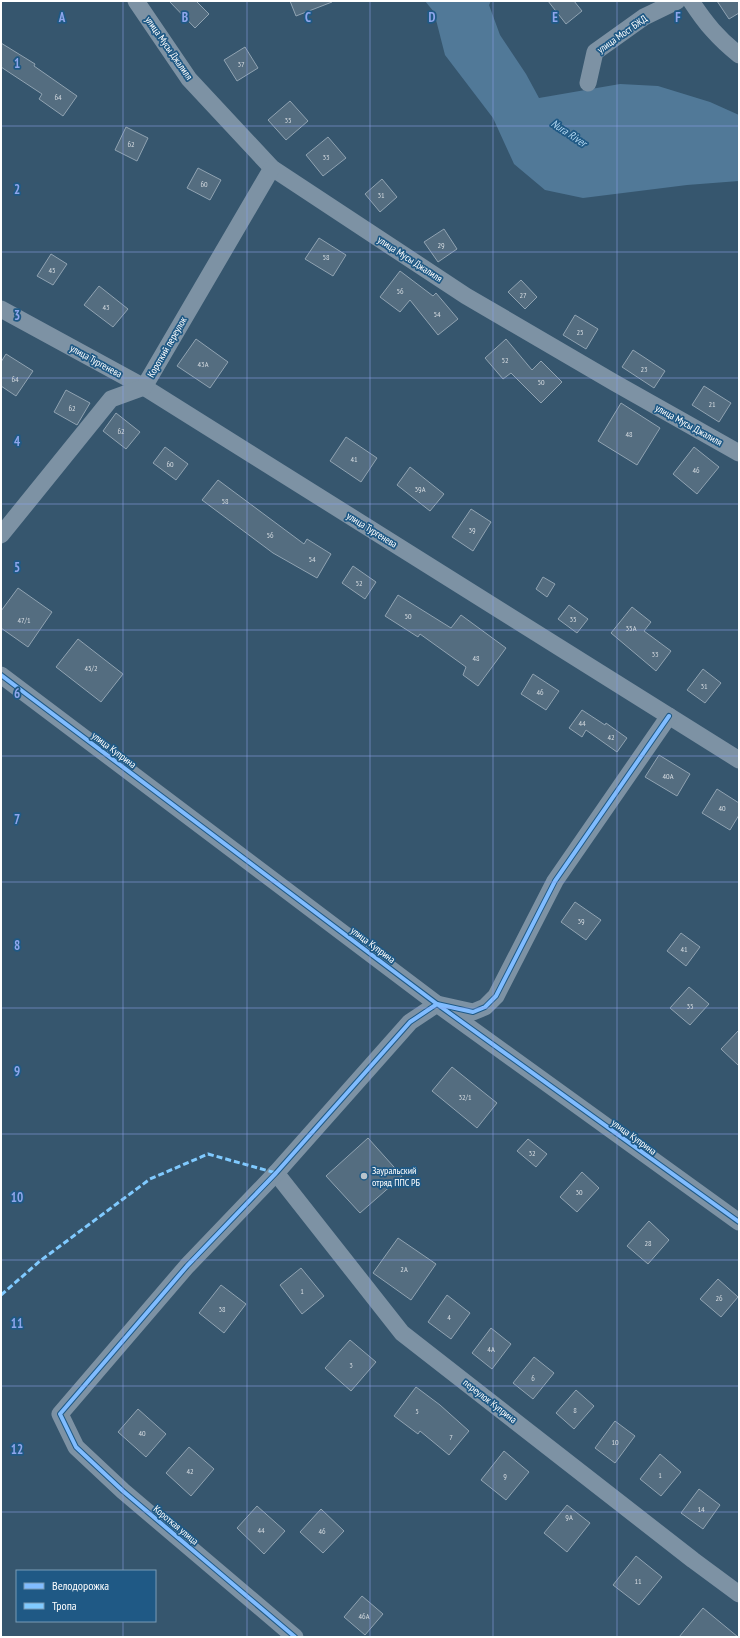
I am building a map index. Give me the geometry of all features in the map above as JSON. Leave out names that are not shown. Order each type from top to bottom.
[{"type":"street","name":"улица Мусы Джалиля","points":[[136,1],[189,79],[272,168],[466,296],[739,453]]},
{"type":"street","name":"улица Мост БЖД","points":[[588,83],[595,52],[644,17],[677,1]]},
{"type":"street","points":[[691,1],[705,24],[725,44],[739,55]]},
{"type":"street","name":"Короткий переулок","points":[[1,535],[111,399],[144,387],[272,168]]},
{"type":"street","name":"улица Тургенева","points":[[1,309],[144,387],[739,760]]},
{"type":"street","name":"улица Куприна","points":[[1,676],[437,1004],[739,1222]]},
{"type":"street","points":[[276,1173],[410,1022],[437,1004],[473,1012],[484,1007],[496,996],[555,881],[669,716]]},
{"type":"street","name":"Короткая улица","points":[[276,1173],[187,1266],[60,1414],[76,1447],[123,1491],[295,1637]]},
{"type":"street","name":"переулок Куприна","points":[[276,1173],[402,1333],[693,1560],[739,1594]]},
{"type":"water","name":"Nura River","points":[[425,1],[491,1],[489,5],[500,35],[526,74],[539,98],[620,84],[658,86],[710,102],[739,115],[739,181],[687,185],[583,198],[545,190],[514,164],[493,118],[445,55],[434,12]]},
{"type":"building","points":[[169,1],[196,1],[209,14],[195,28]]},
{"type":"building","points":[[290,1],[332,1],[332,2],[296,16]]},
{"type":"building","points":[[548,1],[574,1],[582,11],[566,24]]},
{"type":"building","points":[[717,1],[739,1],[739,13],[729,19]]},
{"type":"building","points":[[1,43],[35,64],[34,66],[77,96],[63,116],[39,99],[42,94],[1,67]]},
{"type":"building","points":[[245,47],[258,68],[237,81],[224,60]]},
{"type":"building","points":[[290,101],[308,121],[286,140],[268,120]]},
{"type":"building","points":[[126,127],[148,138],[137,161],[115,150]]},
{"type":"building","points":[[328,137],[346,158],[323,176],[306,155]]},
{"type":"building","points":[[198,168],[221,180],[210,200],[187,188]]},
{"type":"building","points":[[382,179],[397,197],[380,212],[365,194]]},
{"type":"building","points":[[444,229],[457,249],[438,262],[424,242]]},
{"type":"building","points":[[319,238],[346,255],[333,276],[305,259]]},
{"type":"building","points":[[51,254],[67,264],[53,285],[37,276]]},
{"type":"building","points":[[400,271],[433,296],[436,293],[458,319],[438,335],[410,300],[400,312],[380,297]]},
{"type":"building","points":[[521,280],[537,297],[525,309],[508,292]]},
{"type":"building","points":[[99,286],[128,309],[113,327],[84,305]]},
{"type":"building","points":[[575,315],[598,329],[586,349],[563,335]]},
{"type":"building","points":[[196,339],[228,362],[210,388],[177,366]]},
{"type":"building","points":[[506,339],[532,370],[541,361],[562,382],[541,403],[511,373],[503,379],[485,358]]},
{"type":"building","points":[[633,350],[665,371],[654,388],[622,367]]},
{"type":"building","points":[[6,354],[33,371],[16,396],[1,386],[1,362]]},
{"type":"building","points":[[704,386],[731,403],[719,422],[692,405]]},
{"type":"building","points":[[66,390],[90,403],[77,425],[54,412]]},
{"type":"building","points":[[621,403],[660,428],[637,465],[598,441]]},
{"type":"building","points":[[116,413],[140,432],[126,449],[103,431]]},
{"type":"building","points":[[346,437],[377,458],[361,482],[330,461]]},
{"type":"building","points":[[165,447],[188,464],[176,480],[153,463]]},
{"type":"building","points":[[694,447],[719,467],[697,494],[673,474]]},
{"type":"building","points":[[410,467],[444,494],[430,511],[397,485]]},
{"type":"building","points":[[218,480],[304,544],[307,539],[331,554],[317,578],[273,553],[202,500]]},
{"type":"building","points":[[471,509],[491,522],[473,551],[452,537]]},
{"type":"building","points":[[353,566],[376,582],[365,599],[342,583]]},
{"type":"building","points":[[543,577],[555,584],[547,597],[536,589]]},
{"type":"building","points":[[18,588],[52,612],[28,647],[1,628],[1,611]]},
{"type":"building","points":[[398,595],[451,628],[461,615],[506,648],[478,686],[463,675],[466,667],[420,634],[418,637],[385,616]]},
{"type":"building","points":[[569,605],[588,619],[577,633],[558,619]]},
{"type":"building","points":[[632,607],[651,622],[644,631],[671,651],[656,671],[611,633]]},
{"type":"building","points":[[78,639],[123,674],[101,702],[56,667]]},
{"type":"building","points":[[703,669],[721,683],[705,703],[687,690]]},
{"type":"building","points":[[533,674],[559,691],[546,710],[521,694]]},
{"type":"building","points":[[582,710],[605,725],[606,723],[627,738],[617,752],[586,730],[582,737],[569,728]]},
{"type":"building","points":[[659,755],[690,774],[677,796],[645,777]]},
{"type":"building","points":[[717,789],[739,803],[739,815],[730,830],[702,813]]},
{"type":"building","points":[[575,902],[601,920],[586,940],[561,922]]},
{"type":"building","points":[[681,933],[700,947],[686,966],[667,951]]},
{"type":"building","points":[[689,987],[709,1004],[690,1025],[670,1008]]},
{"type":"building","points":[[739,1030],[739,1066],[721,1049]]},
{"type":"building","points":[[452,1067],[497,1103],[477,1128],[432,1091]]},
{"type":"building","name":"Зауральский отряд ППС РБ","points":[[368,1138],[402,1176],[360,1213],[326,1176]]},
{"type":"building","points":[[528,1139],[547,1154],[536,1167],[517,1151]]},
{"type":"building","points":[[582,1172],[599,1188],[577,1212],[560,1197]]},
{"type":"building","points":[[649,1221],[669,1240],[648,1264],[627,1246]]},
{"type":"building","points":[[398,1238],[436,1264],[411,1300],[373,1273]]},
{"type":"building","points":[[301,1268],[324,1296],[302,1314],[280,1285]]},
{"type":"building","points":[[718,1279],[738,1297],[721,1317],[700,1299]]},
{"type":"building","points":[[221,1285],[246,1304],[224,1333],[199,1313]]},
{"type":"building","points":[[447,1295],[470,1313],[451,1339],[428,1322]]},
{"type":"building","points":[[491,1328],[511,1344],[492,1369],[472,1353]]},
{"type":"building","points":[[350,1340],[376,1362],[351,1391],[325,1368]]},
{"type":"building","points":[[534,1357],[554,1373],[533,1399],[513,1383]]},
{"type":"building","points":[[416,1387],[440,1405],[469,1431],[449,1455],[420,1431],[418,1434],[394,1416]]},
{"type":"building","points":[[576,1390],[594,1406],[574,1429],[556,1413]]},
{"type":"building","points":[[138,1409],[166,1434],[146,1457],[118,1432]]},
{"type":"building","points":[[615,1421],[635,1436],[615,1463],[595,1448]]},
{"type":"building","points":[[189,1447],[214,1469],[191,1496],[166,1473]]},
{"type":"building","points":[[504,1451],[529,1472],[506,1500],[481,1480]]},
{"type":"building","points":[[660,1454],[681,1472],[661,1496],[640,1479]]},
{"type":"building","points":[[699,1489],[720,1505],[703,1529],[681,1513]]},
{"type":"building","points":[[567,1505],[590,1523],[567,1552],[544,1533]]},
{"type":"building","points":[[257,1506],[285,1531],[264,1554],[237,1528]]},
{"type":"building","points":[[321,1509],[344,1531],[323,1553],[300,1532]]},
{"type":"building","points":[[636,1556],[662,1577],[639,1605],[613,1585]]},
{"type":"building","points":[[362,1596],[383,1614],[365,1635],[344,1617]]},
{"type":"building","points":[[703,1608],[738,1637],[679,1637]]},
{"type":"marked path","points":[[1,1295],[40,1261],[150,1179],[208,1154],[276,1173]]},
{"type":"cycle path","points":[[1,675],[437,1004],[739,1222]]},
{"type":"cycle path","points":[[295,1637],[123,1491],[76,1447],[60,1414],[187,1266],[276,1173],[410,1022],[437,1004],[473,1012],[485,1007],[496,996],[555,881],[669,716]]},
{"type":"place","name":"Зауральский отряд ППС РБ","points":[[364,1176]]}]
